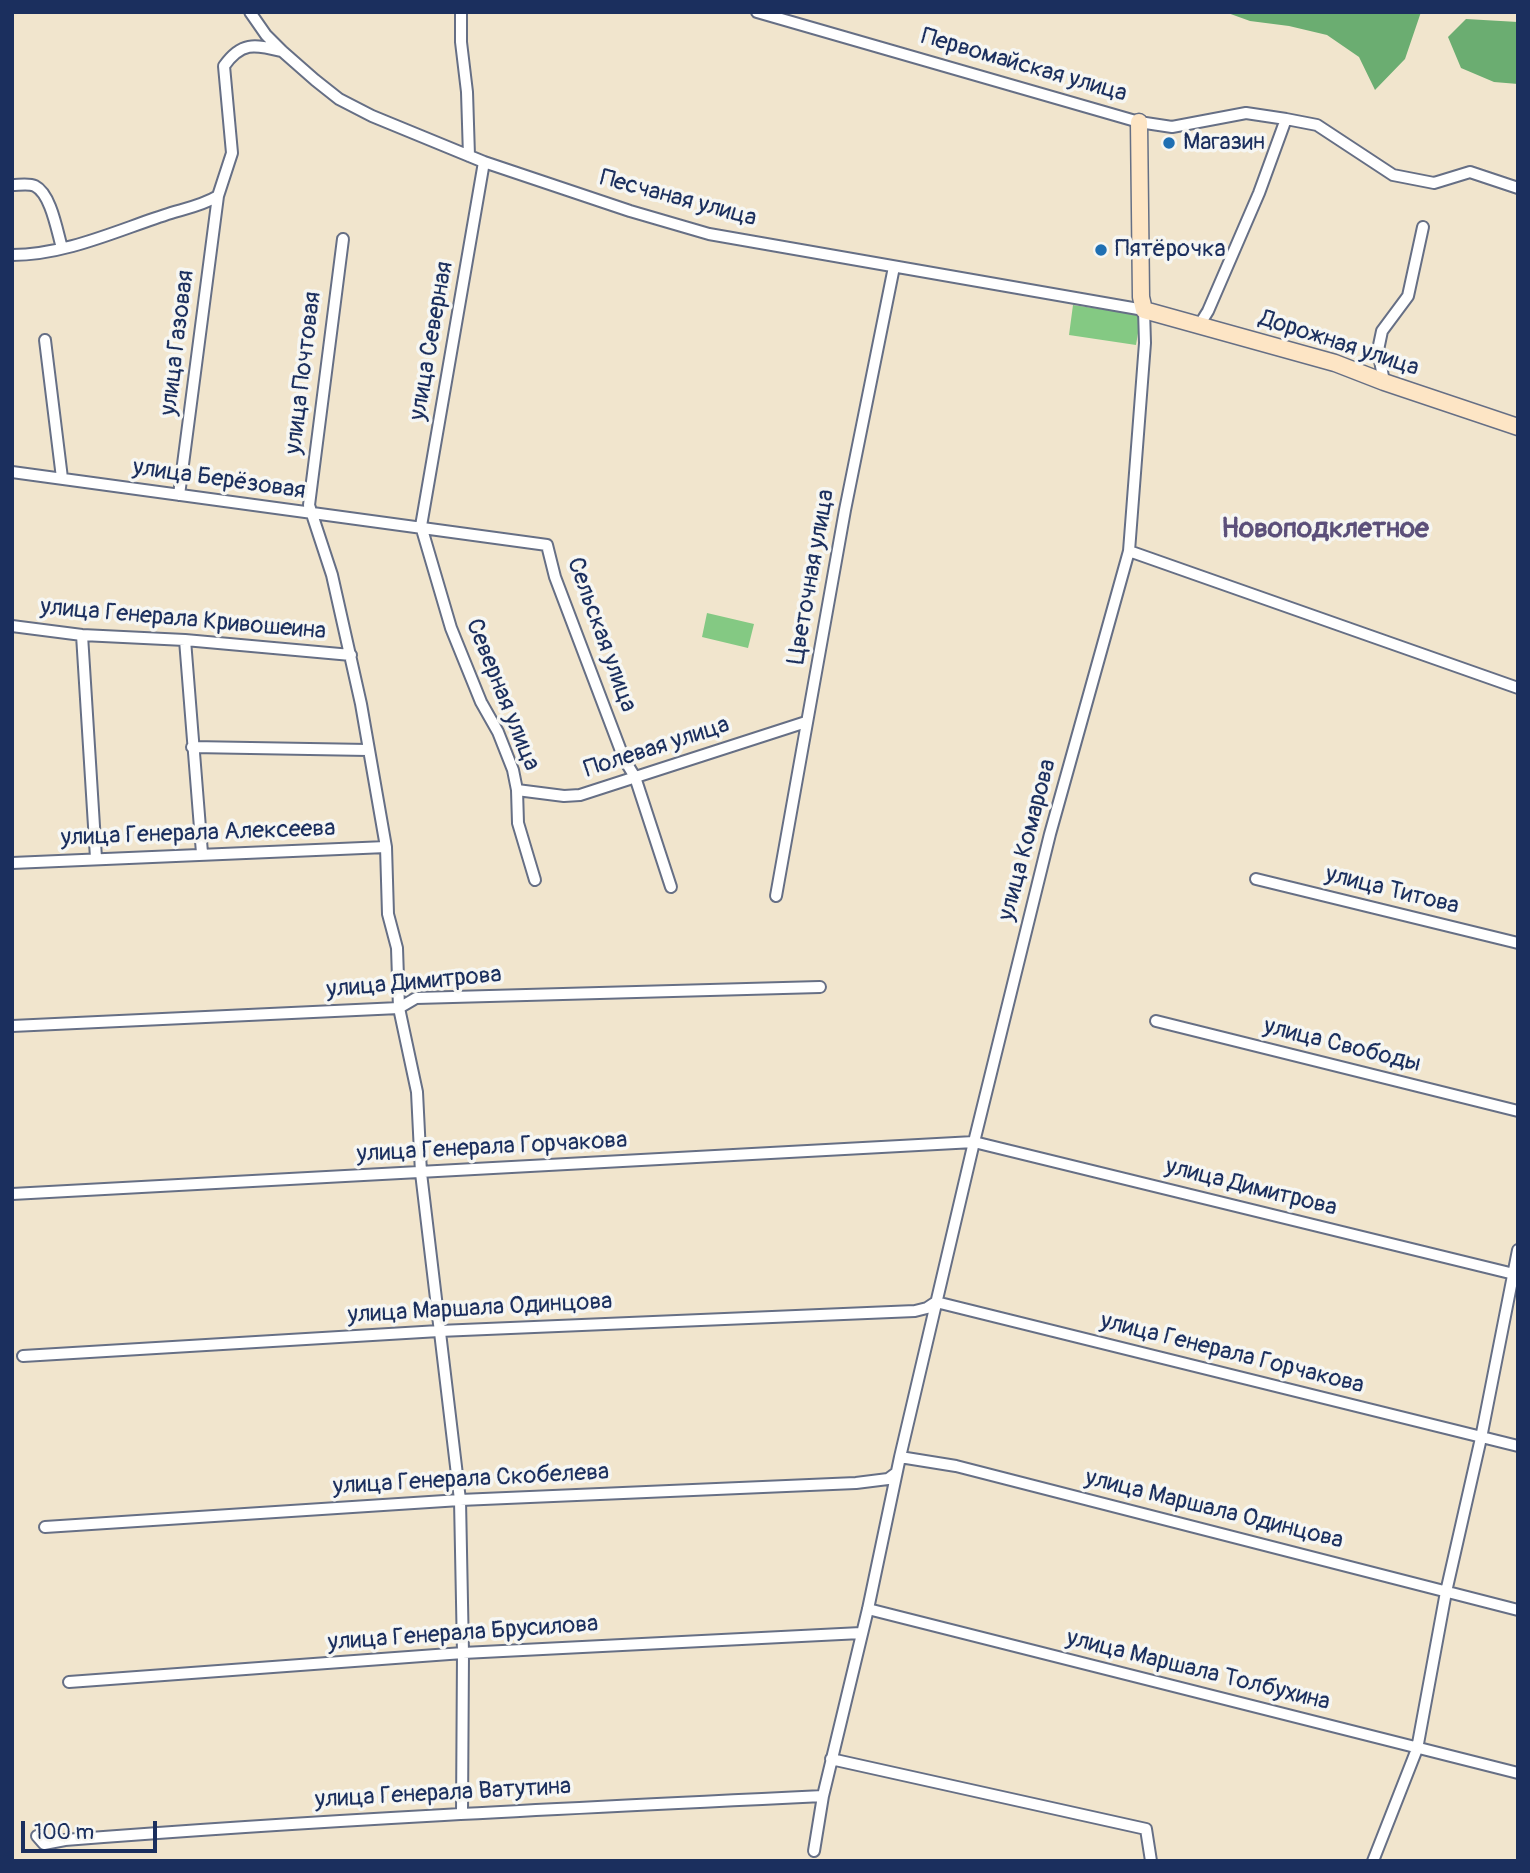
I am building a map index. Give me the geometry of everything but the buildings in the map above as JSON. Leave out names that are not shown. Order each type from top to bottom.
[{"type":"street","name":"Песчаная улица","points":[[250,12],[266,35],[282,51],[339,99],[392,126],[468,156],[630,212],[709,234],[1144,310]]},
{"type":"street","points":[[461,12],[468,156]]},
{"type":"street","name":"Первомайская улица","points":[[757,12],[1139,122],[1144,310]]},
{"type":"street","name":"улица Газовая","points":[[179,495],[218,196],[232,153],[224,66],[233,52],[243,48],[253,46],[282,51]]},
{"type":"street","points":[[1139,122],[1172,127],[1246,113],[1286,119],[1318,125],[1393,175],[1433,183],[1470,172],[1518,188]]},
{"type":"street","points":[[1200,324],[1209,311],[1259,193],[1286,119]]},
{"type":"street","name":"улица Северная","points":[[421,526],[484,162]]},
{"type":"street","points":[[12,186],[33,185],[42,192],[50,207],[62,247]]},
{"type":"street","points":[[12,255],[37,255],[203,205],[218,196]]},
{"type":"street","points":[[1384,382],[1378,350],[1382,331],[1408,296],[1423,227]]},
{"type":"street","name":"улица Почтовая","points":[[311,513],[309,505],[321,400],[343,239]]},
{"type":"street","name":"Цветочная улица","points":[[776,896],[845,510],[894,267]]},
{"type":"street","name":"Дорожная улица","points":[[1144,310],[1335,363],[1518,427]]},
{"type":"street","name":"улица Комарова","points":[[814,1851],[831,1759],[868,1609],[896,1474],[974,1142],[1050,834],[1129,551],[1145,343],[1144,310]]},
{"type":"street","points":[[45,340],[62,478]]},
{"type":"street","name":"улица Берёзовая","points":[[12,472],[547,545]]},
{"type":"street","points":[[311,513],[332,575],[351,655],[386,847],[388,914],[397,948],[399,1008],[417,1092],[421,1173],[460,1500],[462,1813]]},
{"type":"street","name":"Северная улица","points":[[421,526],[451,628],[481,702],[498,732],[513,770],[517,790],[518,823],[535,880]]},
{"type":"street","name":"Сельская улица","points":[[547,545],[555,577],[624,759],[635,777],[671,887]]},
{"type":"street","points":[[1129,551],[1518,688]]},
{"type":"street","name":"улица Генерала Кривошеина","points":[[12,626],[82,635],[185,640],[351,655]]},
{"type":"street","points":[[82,635],[96,858]]},
{"type":"street","points":[[185,640],[202,853]]},
{"type":"street","name":"Полевая улица","points":[[517,790],[573,796],[806,722]]},
{"type":"street","points":[[192,747],[368,750]]},
{"type":"street","name":"улица Генерала Алексеева","points":[[12,863],[386,847]]},
{"type":"street","name":"улица Титова","points":[[1256,879],[1518,943]]},
{"type":"street","name":"улица Димитрова","points":[[12,1026],[399,1008],[416,998],[820,987]]},
{"type":"street","name":"улица Свободы","points":[[1156,1021],[1518,1111]]},
{"type":"street","name":"улица Генерала Горчакова","points":[[12,1194],[974,1142]]},
{"type":"street","name":"улица Димитрова","points":[[974,1142],[1515,1274]]},
{"type":"street","points":[[1373,1861],[1417,1749],[1446,1592],[1481,1438],[1518,1250]]},
{"type":"street","name":"улица Генерала Горчакова","points":[[936,1302],[1518,1446]]},
{"type":"street","name":"улица Маршала Одинцова","points":[[23,1356],[439,1331],[915,1311],[936,1302]]},
{"type":"street","name":"улица Маршала Одинцова","points":[[900,1457],[956,1466],[1518,1610]]},
{"type":"street","name":"улица Генерала Скобелева","points":[[45,1527],[460,1500],[856,1483],[888,1479],[896,1474]]},
{"type":"street","name":"улица Маршала Толбухина","points":[[868,1609],[1518,1773]]},
{"type":"street","name":"улица Генерала Брусилова","points":[[69,1682],[463,1653],[861,1633]]},
{"type":"street","points":[[831,1759],[1146,1829],[1151,1861]]},
{"type":"street","name":"улица Генерала Ватутина","points":[[37,1836],[44,1844],[65,1840],[462,1813],[823,1796]]},
{"type":"green space","points":[[1225,12],[1421,12],[1405,59],[1375,90],[1359,57],[1327,35],[1250,21]]},
{"type":"green space","points":[[1466,19],[1518,22],[1518,84],[1494,82],[1461,68],[1448,37]]},
{"type":"green space","points":[[1073,305],[1141,315],[1136,345],[1069,335]]},
{"type":"green space","points":[[707,613],[754,624],[748,648],[702,637]]},
{"type":"place","name":"Магазин","points":[[1169,143]]},
{"type":"place","name":"Пятёрочка","points":[[1101,250]]},
{"type":"district","name":"Новоподклетное","points":[[1325,530]]}]
